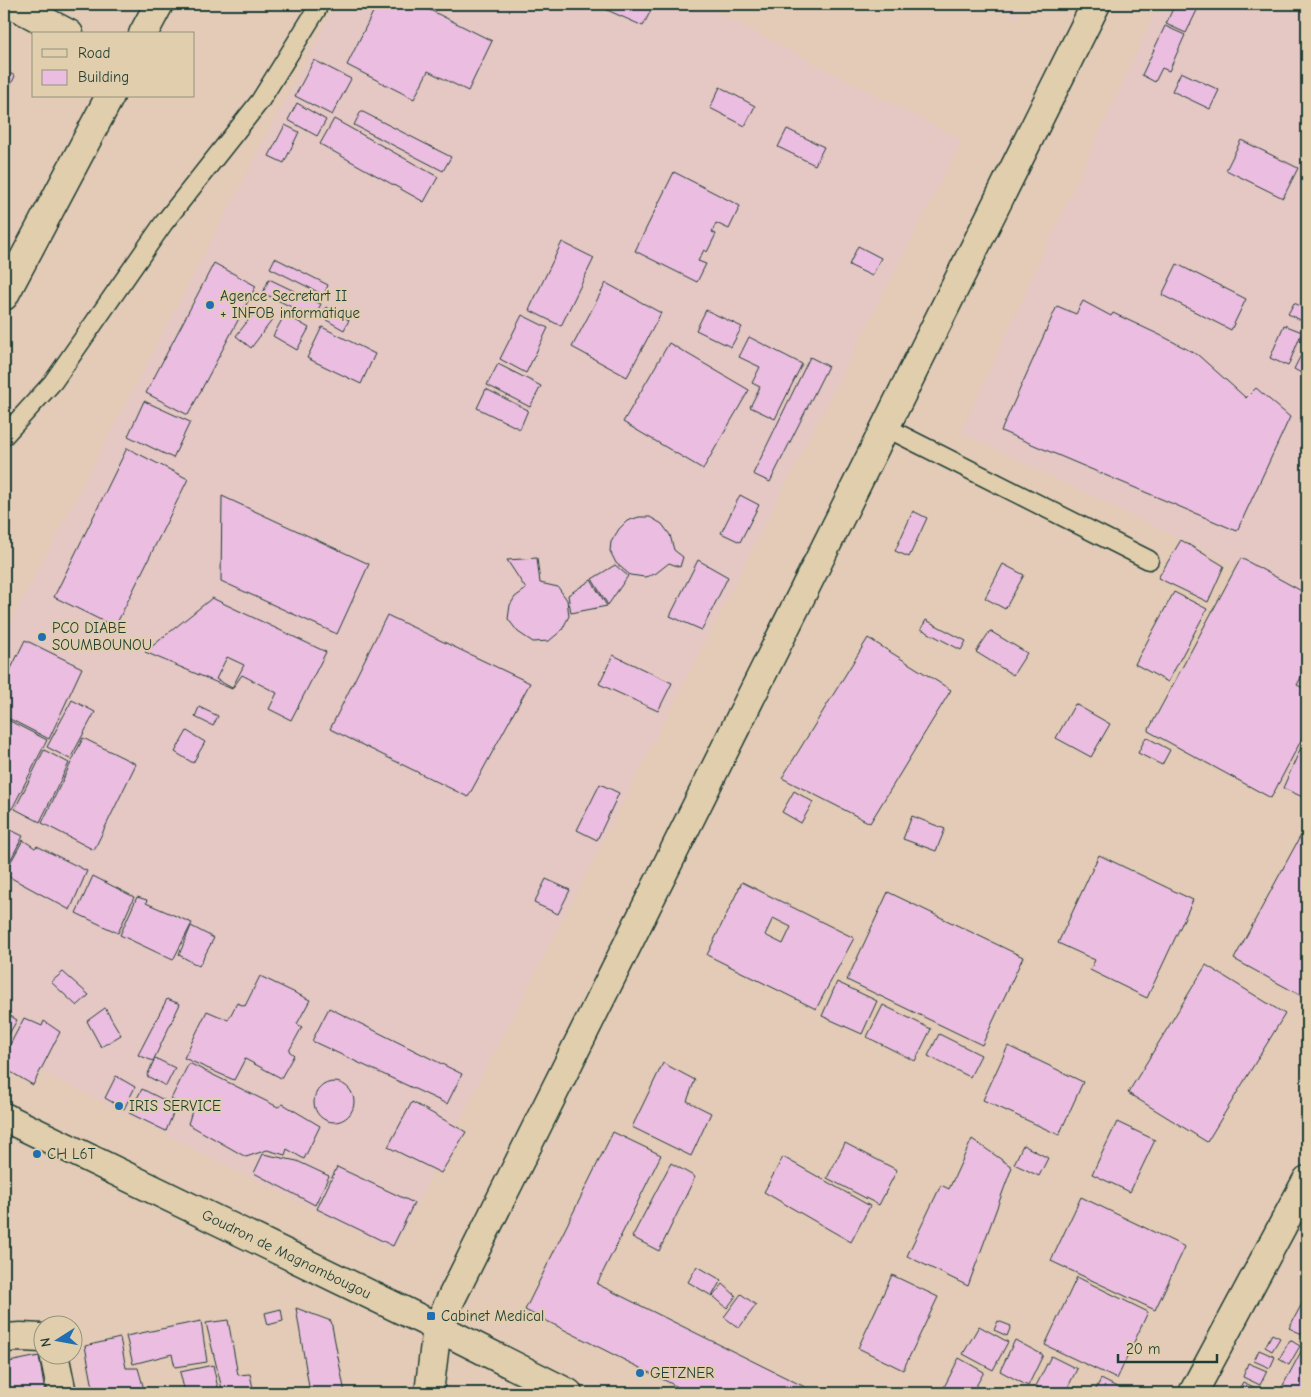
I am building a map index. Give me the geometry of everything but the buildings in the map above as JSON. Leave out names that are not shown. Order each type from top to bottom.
[{"type":"street","points":[[12,4],[65,32]]},
{"type":"street","points":[[144,32],[159,4]]},
{"type":"street","points":[[428,1393],[437,1327],[1096,4]]},
{"type":"street","points":[[4,296],[109,98]]},
{"type":"street","name":"Goudron de Magnambougou","points":[[4,1116],[568,1393]]},
{"type":"street","points":[[1193,1393],[1307,1180]]},
{"type":"street","points":[[4,1338],[32,1338]]},
{"type":"street","points":[[56,1364],[62,1393]]},
{"type":"lane","points":[[4,436],[54,382],[163,224],[260,101],[317,9],[318,4]]},
{"type":"lane","points":[[885,427],[1149,560]]},
{"type":"shaded area","points":[[336,4],[700,4],[962,140],[393,1250],[4,1052],[4,635]]},
{"type":"shaded area","points":[[990,4],[1024,4],[1017,17]]},
{"type":"shaded area","points":[[1159,4],[1307,4],[1307,803],[1153,725],[1236,566],[961,432]]},
{"type":"place","name":"Agence Secretart II + INFOB informatique","points":[[210,305]]},
{"type":"place","name":"PCO DIABE SOUMBOUNOU","points":[[42,637]]},
{"type":"place","name":"IRIS SERVICE","points":[[119,1106]]},
{"type":"place","name":"CH L6T","points":[[37,1154]]},
{"type":"place","name":"Cabinet Medical","points":[[431,1316]]},
{"type":"place","name":"GETZNER","points":[[640,1373]]}]
